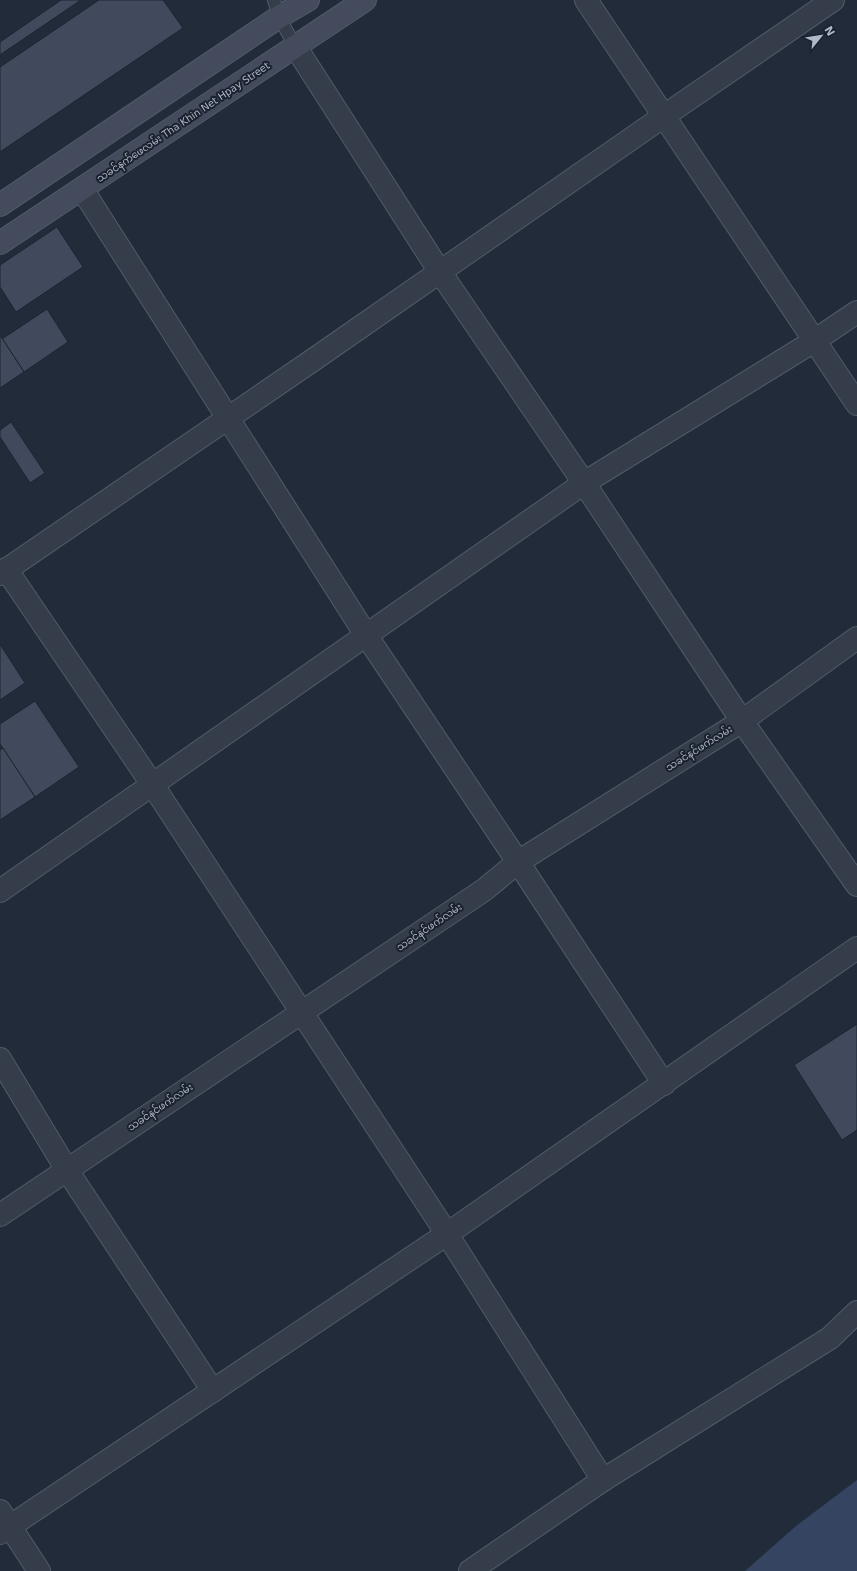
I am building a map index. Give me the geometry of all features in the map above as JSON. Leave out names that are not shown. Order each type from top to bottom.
[{"type":"street","points":[[0,205],[276,9],[308,0]]},
{"type":"street","name":"သခင်နက်ဖေလမ်း Tha Khin Net Hpay Street","points":[[0,243],[365,0]]},
{"type":"street","points":[[586,0],[857,404]]},
{"type":"street","points":[[603,1480],[447,1234],[152,784],[3,571],[227,419],[833,0]]},
{"type":"street","points":[[295,46],[440,272],[584,483],[742,721],[857,885]]},
{"type":"street","points":[[82,189],[227,419],[366,635],[664,1084]]},
{"type":"street","points":[[0,891],[584,483],[814,341],[857,312]]},
{"type":"street","name":"သခင်နင်ဖက်လမ်း","points":[[0,1215],[484,890],[518,862],[742,721],[857,638]]},
{"type":"street","points":[[39,1571],[3,1523],[213,1391],[447,1234],[857,948]]},
{"type":"street","points":[[0,1059],[67,1170],[213,1391]]},
{"type":"street","points":[[470,1571],[603,1480],[830,1338],[857,1312]]},
{"type":"lane","points":[[276,9],[295,46]]},
{"type":"water","points":[[857,1480],[857,1571],[745,1571],[796,1526]]},
{"type":"building","points":[[61,0],[81,0],[0,55],[0,42]]},
{"type":"building","points":[[99,0],[163,0],[183,28],[0,152],[0,67]]},
{"type":"building","points":[[57,227],[83,267],[16,312],[0,287],[0,265]]},
{"type":"building","points":[[47,309],[68,342],[24,372],[2,339]]},
{"type":"building","points":[[0,335],[24,372],[0,388]]},
{"type":"building","points":[[11,422],[45,473],[30,483],[0,437],[0,430]]},
{"type":"building","points":[[0,644],[25,683],[0,700]]},
{"type":"building","points":[[35,701],[79,767],[35,797],[0,744],[0,724]]},
{"type":"building","points":[[3,748],[35,797],[0,820],[0,750]]},
{"type":"building","points":[[857,1024],[857,1130],[842,1140],[794,1065]]}]
